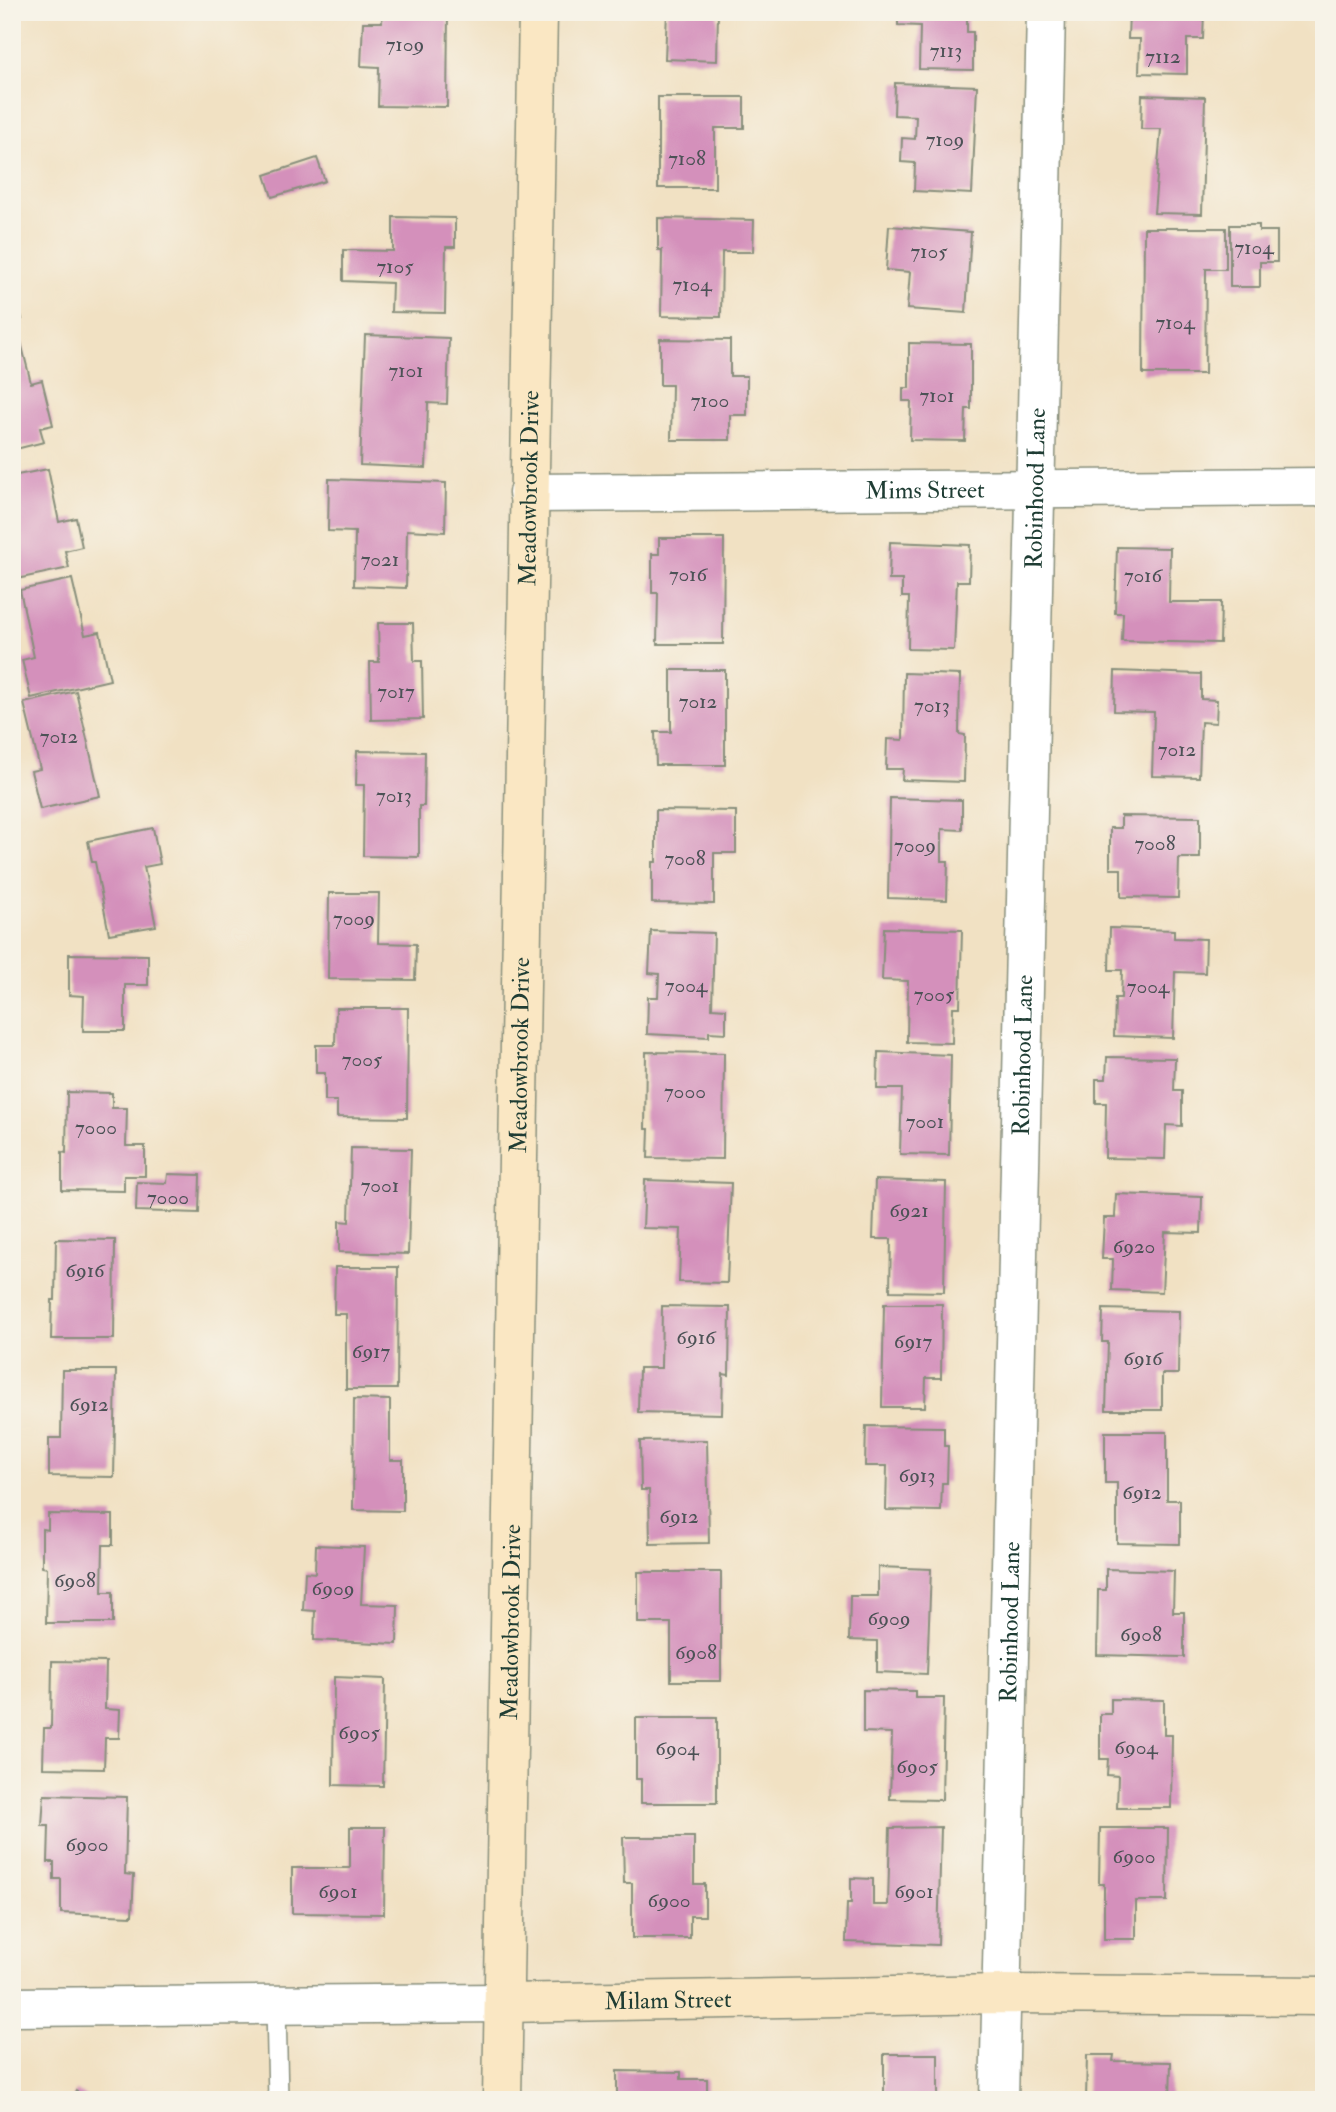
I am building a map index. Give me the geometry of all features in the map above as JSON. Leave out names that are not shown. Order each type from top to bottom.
[{"type":"main road","name":"Meadowbrook Drive","points":[[502,2100],[538,12]]},
{"type":"main road","name":"Milam Street","points":[[504,2003],[1002,1994],[1324,1996]]},
{"type":"street","name":"Robinhood Lane","points":[[999,2100],[1046,12]]},
{"type":"street","name":"Mims Street","points":[[528,493],[1324,487]]},
{"type":"street","name":"Milam Street","points":[[12,2007],[504,2003]]},
{"type":"lane","points":[[276,2005],[278,2100]]},
{"type":"building","points":[[383,12],[448,12],[447,107],[378,106],[379,67],[361,66],[363,22],[382,22]]},
{"type":"building","points":[[667,12],[718,12],[717,61],[665,59]]},
{"type":"building","points":[[898,12],[967,12],[967,32],[973,32],[973,70],[919,69],[920,26],[898,25]]},
{"type":"building","points":[[1129,12],[1204,12],[1203,39],[1187,39],[1187,74],[1139,73],[1140,39],[1128,39]]},
{"type":"building","points":[[895,83],[977,86],[972,194],[914,191],[915,163],[901,162],[902,138],[915,139],[916,116],[894,115]]},
{"type":"building","points":[[1142,95],[1205,97],[1202,214],[1154,213],[1161,129],[1141,129]]},
{"type":"building","points":[[658,97],[744,97],[744,128],[715,128],[715,188],[658,188]]},
{"type":"building","points":[[317,158],[325,181],[272,197],[265,175]]},
{"type":"building","points":[[393,217],[455,218],[455,247],[446,247],[445,313],[391,312],[392,283],[343,281],[343,250],[393,251]]},
{"type":"building","points":[[658,218],[754,220],[753,252],[722,252],[721,317],[661,316],[662,250],[658,250]]},
{"type":"building","points":[[1230,225],[1259,225],[1259,231],[1277,231],[1277,262],[1260,262],[1260,287],[1230,287]]},
{"type":"building","points":[[889,226],[971,232],[966,313],[907,309],[910,272],[886,270]]},
{"type":"building","points":[[1144,228],[1226,228],[1226,269],[1206,269],[1205,374],[1143,374]]},
{"type":"building","points":[[12,279],[22,319],[12,321]]},
{"type":"building","points":[[365,335],[449,338],[447,404],[428,403],[426,468],[360,465]]},
{"type":"building","points":[[20,338],[31,383],[42,380],[53,425],[40,428],[44,442],[12,450],[12,340]]},
{"type":"building","points":[[660,339],[730,340],[730,376],[747,376],[747,415],[730,415],[730,440],[671,440],[672,385],[660,385]]},
{"type":"building","points":[[909,343],[971,344],[971,409],[966,409],[965,441],[910,440],[911,401],[903,401],[903,388],[909,388]]},
{"type":"building","points":[[48,469],[59,522],[76,518],[82,547],[65,551],[69,568],[12,580],[12,476]]},
{"type":"building","points":[[329,479],[446,483],[445,532],[407,530],[406,588],[354,586],[355,532],[328,531]]},
{"type":"building","points":[[659,538],[724,538],[723,644],[657,644],[658,593],[652,593],[652,554],[659,554]]},
{"type":"building","points":[[890,542],[970,545],[969,581],[957,581],[954,650],[908,649],[909,597],[902,597],[902,580],[889,580]]},
{"type":"building","points":[[1117,547],[1170,548],[1169,602],[1221,602],[1220,643],[1122,641],[1123,613],[1115,613]]},
{"type":"building","points":[[72,579],[85,635],[100,632],[110,680],[31,698],[22,660],[34,657],[20,590]]},
{"type":"building","points":[[378,623],[413,623],[414,661],[422,661],[423,719],[371,720],[370,662],[379,662]]},
{"type":"building","points":[[671,670],[725,670],[725,765],[656,765],[655,732],[671,732]]},
{"type":"building","points":[[1115,671],[1201,674],[1201,699],[1217,700],[1216,723],[1201,722],[1199,777],[1152,776],[1154,712],[1114,711]]},
{"type":"building","points":[[904,673],[960,675],[959,734],[965,735],[964,782],[902,780],[903,769],[886,769],[887,739],[903,740]]},
{"type":"building","points":[[76,691],[100,796],[40,809],[31,771],[40,769],[24,703]]},
{"type":"building","points":[[357,751],[425,752],[424,806],[419,806],[419,857],[363,856],[364,785],[356,785]]},
{"type":"building","points":[[890,798],[962,800],[962,830],[942,829],[942,861],[948,861],[947,900],[888,898]]},
{"type":"building","points":[[656,810],[736,811],[736,853],[714,853],[714,904],[652,903],[652,862],[656,862]]},
{"type":"building","points":[[1121,816],[1200,817],[1200,858],[1179,858],[1178,898],[1121,897],[1121,869],[1110,869],[1110,828],[1121,828]]},
{"type":"building","points":[[153,828],[160,864],[144,867],[156,926],[109,934],[95,862],[92,862],[88,841]]},
{"type":"building","points":[[329,893],[379,893],[378,943],[416,944],[415,980],[328,979]]},
{"type":"building","points":[[884,928],[962,930],[960,1007],[953,1007],[952,1043],[907,1042],[908,981],[882,980]]},
{"type":"building","points":[[1110,928],[1174,930],[1174,938],[1206,939],[1205,973],[1175,972],[1173,1038],[1114,1036],[1115,998],[1121,998],[1122,970],[1109,970]]},
{"type":"building","points":[[651,931],[714,933],[712,1008],[726,1009],[726,1033],[709,1032],[709,1037],[647,1034],[648,997],[658,997],[659,974],[649,973]]},
{"type":"building","points":[[69,954],[148,955],[148,985],[125,985],[125,1031],[83,1031],[84,996],[69,995]]},
{"type":"building","points":[[336,1008],[408,1008],[407,1118],[337,1117],[337,1101],[325,1101],[325,1073],[316,1073],[316,1045],[335,1045]]},
{"type":"building","points":[[646,1052],[724,1053],[723,1159],[648,1158],[649,1129],[645,1129]]},
{"type":"building","points":[[878,1052],[951,1055],[949,1155],[900,1154],[902,1089],[877,1089]]},
{"type":"building","points":[[1107,1057],[1175,1058],[1174,1091],[1182,1091],[1182,1126],[1166,1125],[1165,1159],[1105,1158],[1106,1103],[1096,1103],[1096,1079],[1106,1079]]},
{"type":"building","points":[[67,1092],[112,1093],[112,1108],[127,1108],[126,1146],[145,1146],[145,1176],[124,1176],[124,1191],[62,1190],[62,1152],[66,1153]]},
{"type":"building","points":[[351,1148],[411,1149],[408,1254],[339,1252],[339,1221],[349,1222]]},
{"type":"building","points":[[168,1174],[200,1175],[199,1213],[136,1211],[137,1182],[167,1183]]},
{"type":"building","points":[[645,1180],[731,1183],[727,1283],[679,1282],[681,1229],[643,1228]]},
{"type":"building","points":[[875,1180],[946,1182],[944,1292],[890,1291],[891,1239],[873,1239]]},
{"type":"building","points":[[1116,1194],[1202,1197],[1201,1233],[1165,1232],[1162,1292],[1112,1290],[1113,1259],[1102,1259],[1104,1218],[1115,1218]]},
{"type":"building","points":[[56,1239],[115,1240],[114,1339],[51,1339]]},
{"type":"building","points":[[335,1267],[398,1267],[397,1389],[346,1389],[346,1314],[334,1314]]},
{"type":"building","points":[[884,1304],[942,1304],[941,1378],[926,1378],[925,1407],[882,1407]]},
{"type":"building","points":[[662,1306],[730,1307],[729,1375],[723,1374],[722,1414],[638,1412],[639,1368],[661,1368]]},
{"type":"building","points":[[1103,1309],[1179,1311],[1178,1374],[1162,1374],[1162,1410],[1106,1410],[1108,1342],[1102,1342]]},
{"type":"building","points":[[62,1370],[116,1370],[114,1477],[49,1476],[49,1438],[61,1438]]},
{"type":"building","points":[[354,1399],[390,1400],[390,1460],[403,1460],[403,1511],[353,1510]]},
{"type":"building","points":[[866,1426],[944,1427],[944,1446],[948,1446],[947,1483],[942,1483],[941,1511],[886,1510],[887,1466],[865,1466]]},
{"type":"building","points":[[1105,1432],[1167,1432],[1167,1500],[1180,1500],[1180,1544],[1117,1543],[1117,1483],[1105,1483]]},
{"type":"building","points":[[707,1440],[709,1543],[650,1544],[649,1490],[641,1490],[640,1441]]},
{"type":"building","points":[[48,1514],[113,1515],[113,1545],[103,1545],[102,1592],[113,1592],[113,1623],[46,1623],[47,1568],[42,1567],[42,1529],[48,1530]]},
{"type":"building","points":[[316,1545],[364,1547],[361,1604],[398,1605],[397,1644],[314,1640],[315,1611],[303,1610],[305,1572],[315,1573]]},
{"type":"building","points":[[878,1567],[931,1569],[927,1674],[877,1672],[877,1641],[849,1640],[850,1596],[878,1596]]},
{"type":"building","points":[[1106,1569],[1174,1571],[1173,1612],[1184,1612],[1184,1657],[1097,1655],[1098,1590],[1106,1590]]},
{"type":"building","points":[[638,1572],[721,1572],[721,1681],[671,1681],[671,1623],[638,1623]]},
{"type":"building","points":[[52,1661],[106,1662],[105,1709],[120,1710],[119,1738],[105,1738],[104,1769],[43,1768],[44,1728],[51,1728]]},
{"type":"building","points":[[334,1677],[385,1679],[383,1786],[333,1785]]},
{"type":"building","points":[[863,1690],[915,1691],[915,1698],[944,1698],[942,1800],[890,1799],[892,1733],[863,1732]]},
{"type":"building","points":[[1111,1699],[1164,1700],[1164,1735],[1172,1735],[1171,1808],[1117,1808],[1118,1776],[1107,1775],[1108,1759],[1100,1759],[1100,1714],[1111,1714]]},
{"type":"building","points":[[636,1718],[717,1718],[717,1803],[641,1803],[641,1779],[636,1779]]},
{"type":"building","points":[[44,1795],[127,1797],[125,1874],[134,1875],[132,1916],[61,1913],[61,1879],[54,1879],[54,1862],[48,1862],[49,1826],[42,1826]]},
{"type":"building","points":[[350,1827],[385,1827],[384,1914],[292,1913],[292,1868],[350,1868]]},
{"type":"building","points":[[941,1827],[938,1945],[846,1942],[851,1878],[873,1879],[873,1905],[888,1905],[890,1828]]},
{"type":"building","points":[[1100,1828],[1168,1828],[1167,1901],[1136,1901],[1136,1939],[1104,1939],[1104,1884],[1099,1884]]},
{"type":"building","points":[[623,1837],[694,1837],[694,1884],[705,1884],[705,1916],[690,1916],[690,1938],[632,1938],[632,1883],[624,1883]]},
{"type":"building","points":[[884,2054],[938,2054],[938,2100],[884,2100]]},
{"type":"building","points":[[1087,2055],[1114,2055],[1113,2061],[1171,2062],[1170,2100],[1086,2100]]},
{"type":"building","points":[[617,2071],[681,2072],[681,2079],[707,2079],[707,2100],[617,2100]]},
{"type":"building","points":[[76,2091],[92,2100],[72,2100]]}]
